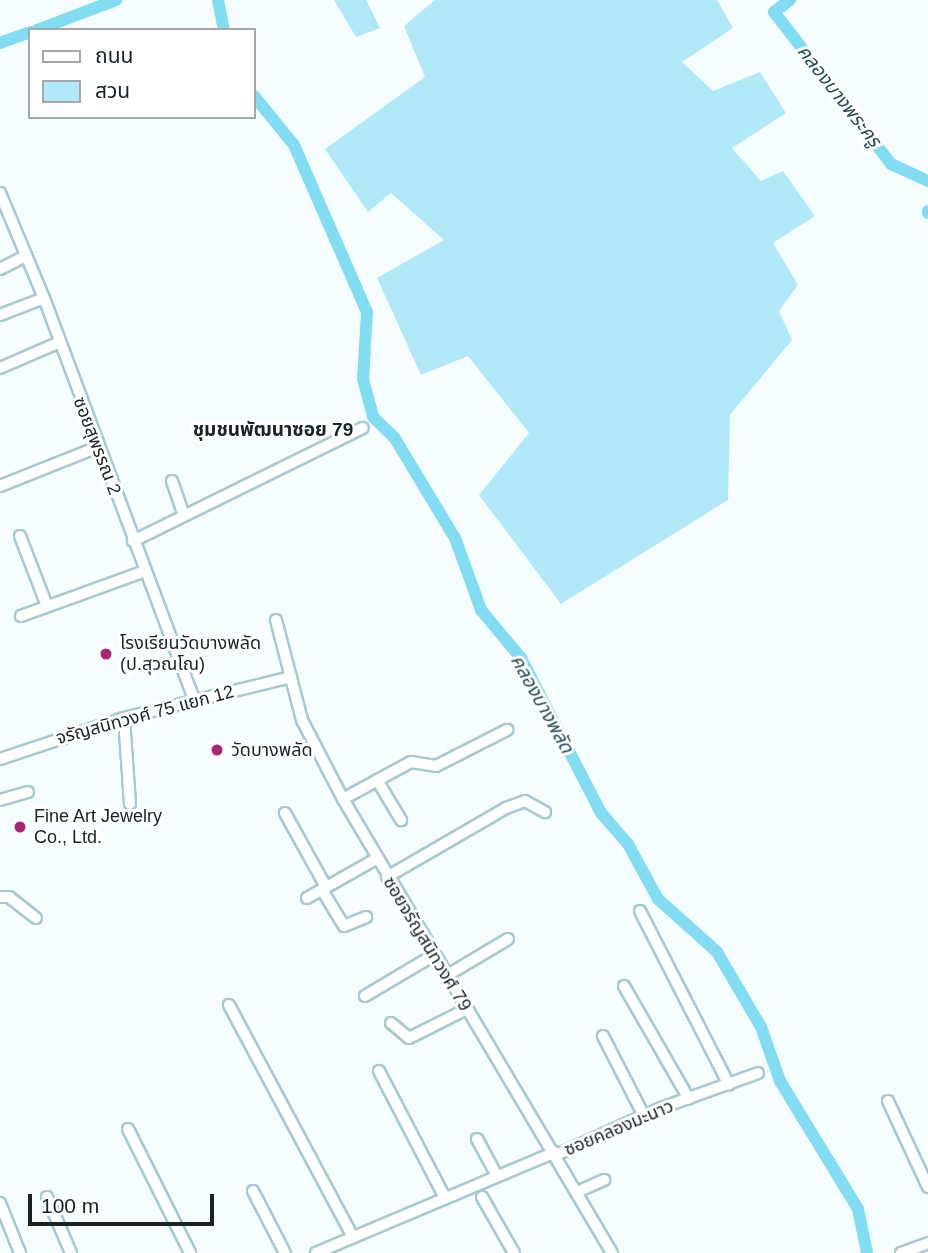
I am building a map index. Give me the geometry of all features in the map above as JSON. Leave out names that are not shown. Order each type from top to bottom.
[{"type":"street","name":"ซอยสุพรรณ 2","points":[[0,193],[44,298],[194,699]]},
{"type":"street","points":[[0,269],[25,256]]},
{"type":"street","points":[[0,315],[44,298]]},
{"type":"street","points":[[0,368],[60,342]]},
{"type":"street","points":[[133,541],[363,428]]},
{"type":"street","points":[[0,486],[98,447]]},
{"type":"street","points":[[172,481],[184,515]]},
{"type":"street","points":[[20,536],[47,606]]},
{"type":"street","points":[[21,616],[145,571]]},
{"type":"street","name":"ซอยจรัญสนิทวงศ์ 79","points":[[275,620],[302,720],[343,799],[446,976],[556,1154],[612,1253]]},
{"type":"street","name":"จรัญสนิทวงศ์ 75 แยก 12","points":[[0,758],[124,718],[291,677]]},
{"type":"street","points":[[124,718],[130,804]]},
{"type":"street","points":[[343,799],[411,762],[436,766],[507,730]]},
{"type":"street","points":[[377,780],[401,820]]},
{"type":"street","points":[[0,800],[28,792]]},
{"type":"street","points":[[387,877],[506,808],[524,801],[545,812]]},
{"type":"street","points":[[285,814],[344,926],[366,917]]},
{"type":"street","points":[[307,898],[376,859]]},
{"type":"street","points":[[0,897],[16,901],[36,918]]},
{"type":"street","points":[[640,911],[729,1085]]},
{"type":"street","points":[[446,976],[508,939]]},
{"type":"street","points":[[365,996],[434,955]]},
{"type":"street","points":[[624,985],[685,1100]]},
{"type":"street","points":[[229,1005],[353,1237]]},
{"type":"street","points":[[391,1023],[409,1038],[467,1009]]},
{"type":"street","points":[[603,1036],[644,1116]]},
{"type":"street","points":[[379,1071],[445,1198]]},
{"type":"street","name":"ซอยคลองมะนาว","points":[[316,1253],[340,1248],[353,1237],[497,1176],[758,1073]]},
{"type":"street","points":[[888,1101],[928,1187]]},
{"type":"street","points":[[128,1129],[190,1253]]},
{"type":"street","points":[[477,1139],[497,1176]]},
{"type":"street","points":[[577,1192],[604,1180]]},
{"type":"street","points":[[253,1191],[285,1253]]},
{"type":"street","points":[[47,1197],[71,1253]]},
{"type":"street","points":[[482,1197],[514,1253]]},
{"type":"street","points":[[0,1203],[20,1253]]},
{"type":"street","points":[[901,1253],[928,1243]]},
{"type":"green space","points":[[334,0],[366,0],[380,28],[356,37]]},
{"type":"green space","points":[[435,0],[717,0],[733,28],[682,62],[713,91],[760,72],[786,113],[732,148],[761,181],[783,171],[815,216],[773,243],[798,285],[779,311],[792,340],[730,415],[728,500],[561,604],[479,495],[529,433],[468,356],[421,375],[377,278],[444,240],[391,193],[368,212],[325,149],[425,77],[404,26]]},
{"type":"waterway","points":[[42,28],[116,0]]},
{"type":"waterway","name":"คลองบางพลัด","points":[[218,0],[224,28]]},
{"type":"waterway","name":"คลองบางพระครู","points":[[790,0],[774,12],[891,164],[928,181]]},
{"type":"waterway","points":[[0,43],[28,33]]},
{"type":"waterway","name":"คลองบางพลัด","points":[[256,98],[294,145],[367,312],[363,379],[373,417],[394,437],[455,538],[481,610],[521,658],[601,813],[628,844],[658,899],[717,952],[761,1027],[780,1081],[858,1209],[867,1253]]},
{"type":"place","name":"โรงเรียนวัดบางพลัด (ป.สุวณโณ)","points":[[106,654]]},
{"type":"place","name":"วัดบางพลัด","points":[[217,750]]},
{"type":"place","name":"Fine Art Jewelry Co., Ltd.","points":[[20,827]]},
{"type":"district","name":"ชุมชนพัฒนาซอย 79","points":[[273,430]]}]
